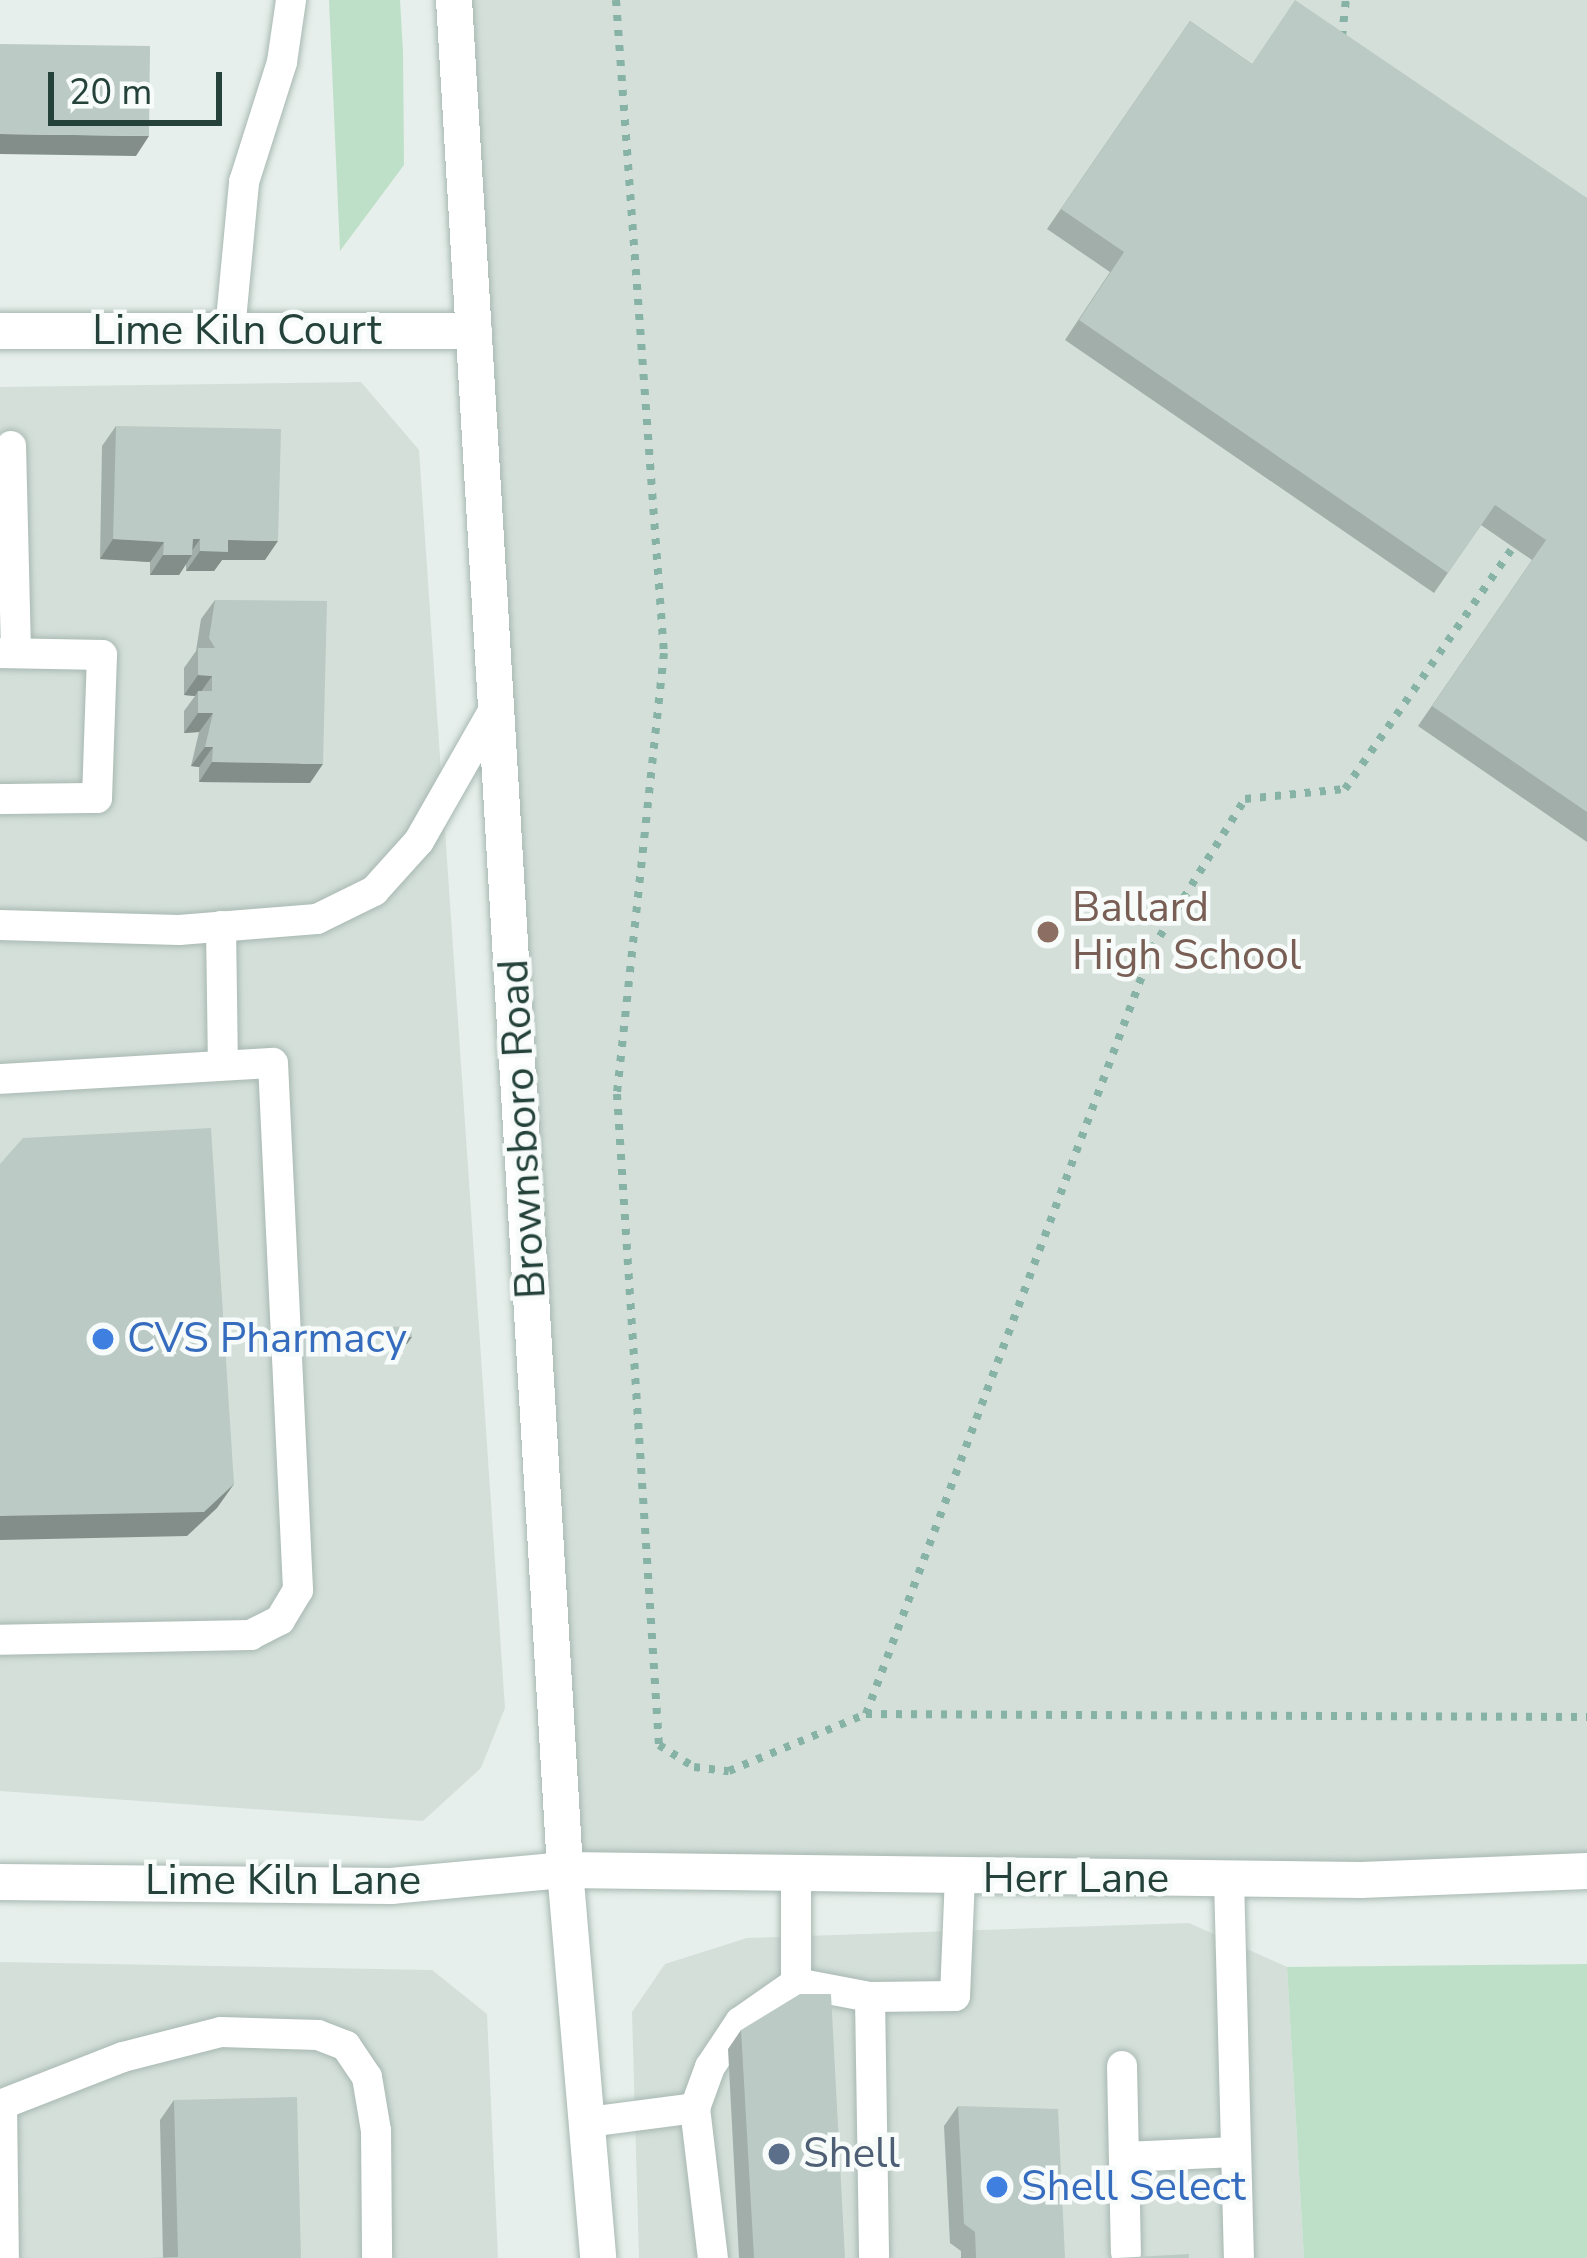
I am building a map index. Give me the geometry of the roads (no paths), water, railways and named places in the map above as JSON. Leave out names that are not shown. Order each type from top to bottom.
[{"type":"street","name":"Brownsboro Road","points":[[454,0],[565,1870],[598,2258]]},
{"type":"street","name":"Lime Kiln Court","points":[[0,331],[474,331]]},
{"type":"street","name":"Herr Lane","points":[[565,1870],[796,1877],[1229,1879],[1587,1871]]},
{"type":"street","name":"Lime Kiln Lane","points":[[0,1882],[392,1886],[565,1870]]},
{"type":"lane","points":[[230,331],[244,182],[282,62],[291,0]]},
{"type":"lane","points":[[0,800],[97,798],[102,655],[8,653],[10,446]]},
{"type":"lane","points":[[0,926],[221,926],[317,919],[374,892],[419,841],[497,704]]},
{"type":"lane","points":[[221,926],[223,1065]]},
{"type":"lane","points":[[0,1079],[273,1063],[298,1590],[280,1620],[251,1635],[0,1640]]},
{"type":"lane","points":[[796,1877],[796,1983]]},
{"type":"lane","points":[[713,2258],[695,2108],[710,2068],[740,2022],[796,1983],[870,1997],[956,1996],[960,1878]]},
{"type":"lane","points":[[1229,1879],[1239,2258]]},
{"type":"lane","points":[[870,1997],[874,2258]]},
{"type":"lane","points":[[4,2258],[1,2105],[123,2057],[221,2032],[318,2035],[346,2046],[367,2077],[376,2132],[377,2258]]},
{"type":"lane","points":[[1122,2066],[1126,2253]]},
{"type":"lane","points":[[589,2122],[695,2108]]},
{"type":"lane","points":[[1124,2157],[1236,2152]]},
{"type":"place","name":"Ballard High School","points":[[1048,932]]},
{"type":"place","name":"CVS Pharmacy","points":[[103,1339]]},
{"type":"place","name":"Shell","points":[[779,2154]]},
{"type":"place","name":"Shell Select","points":[[997,2187]]}]
